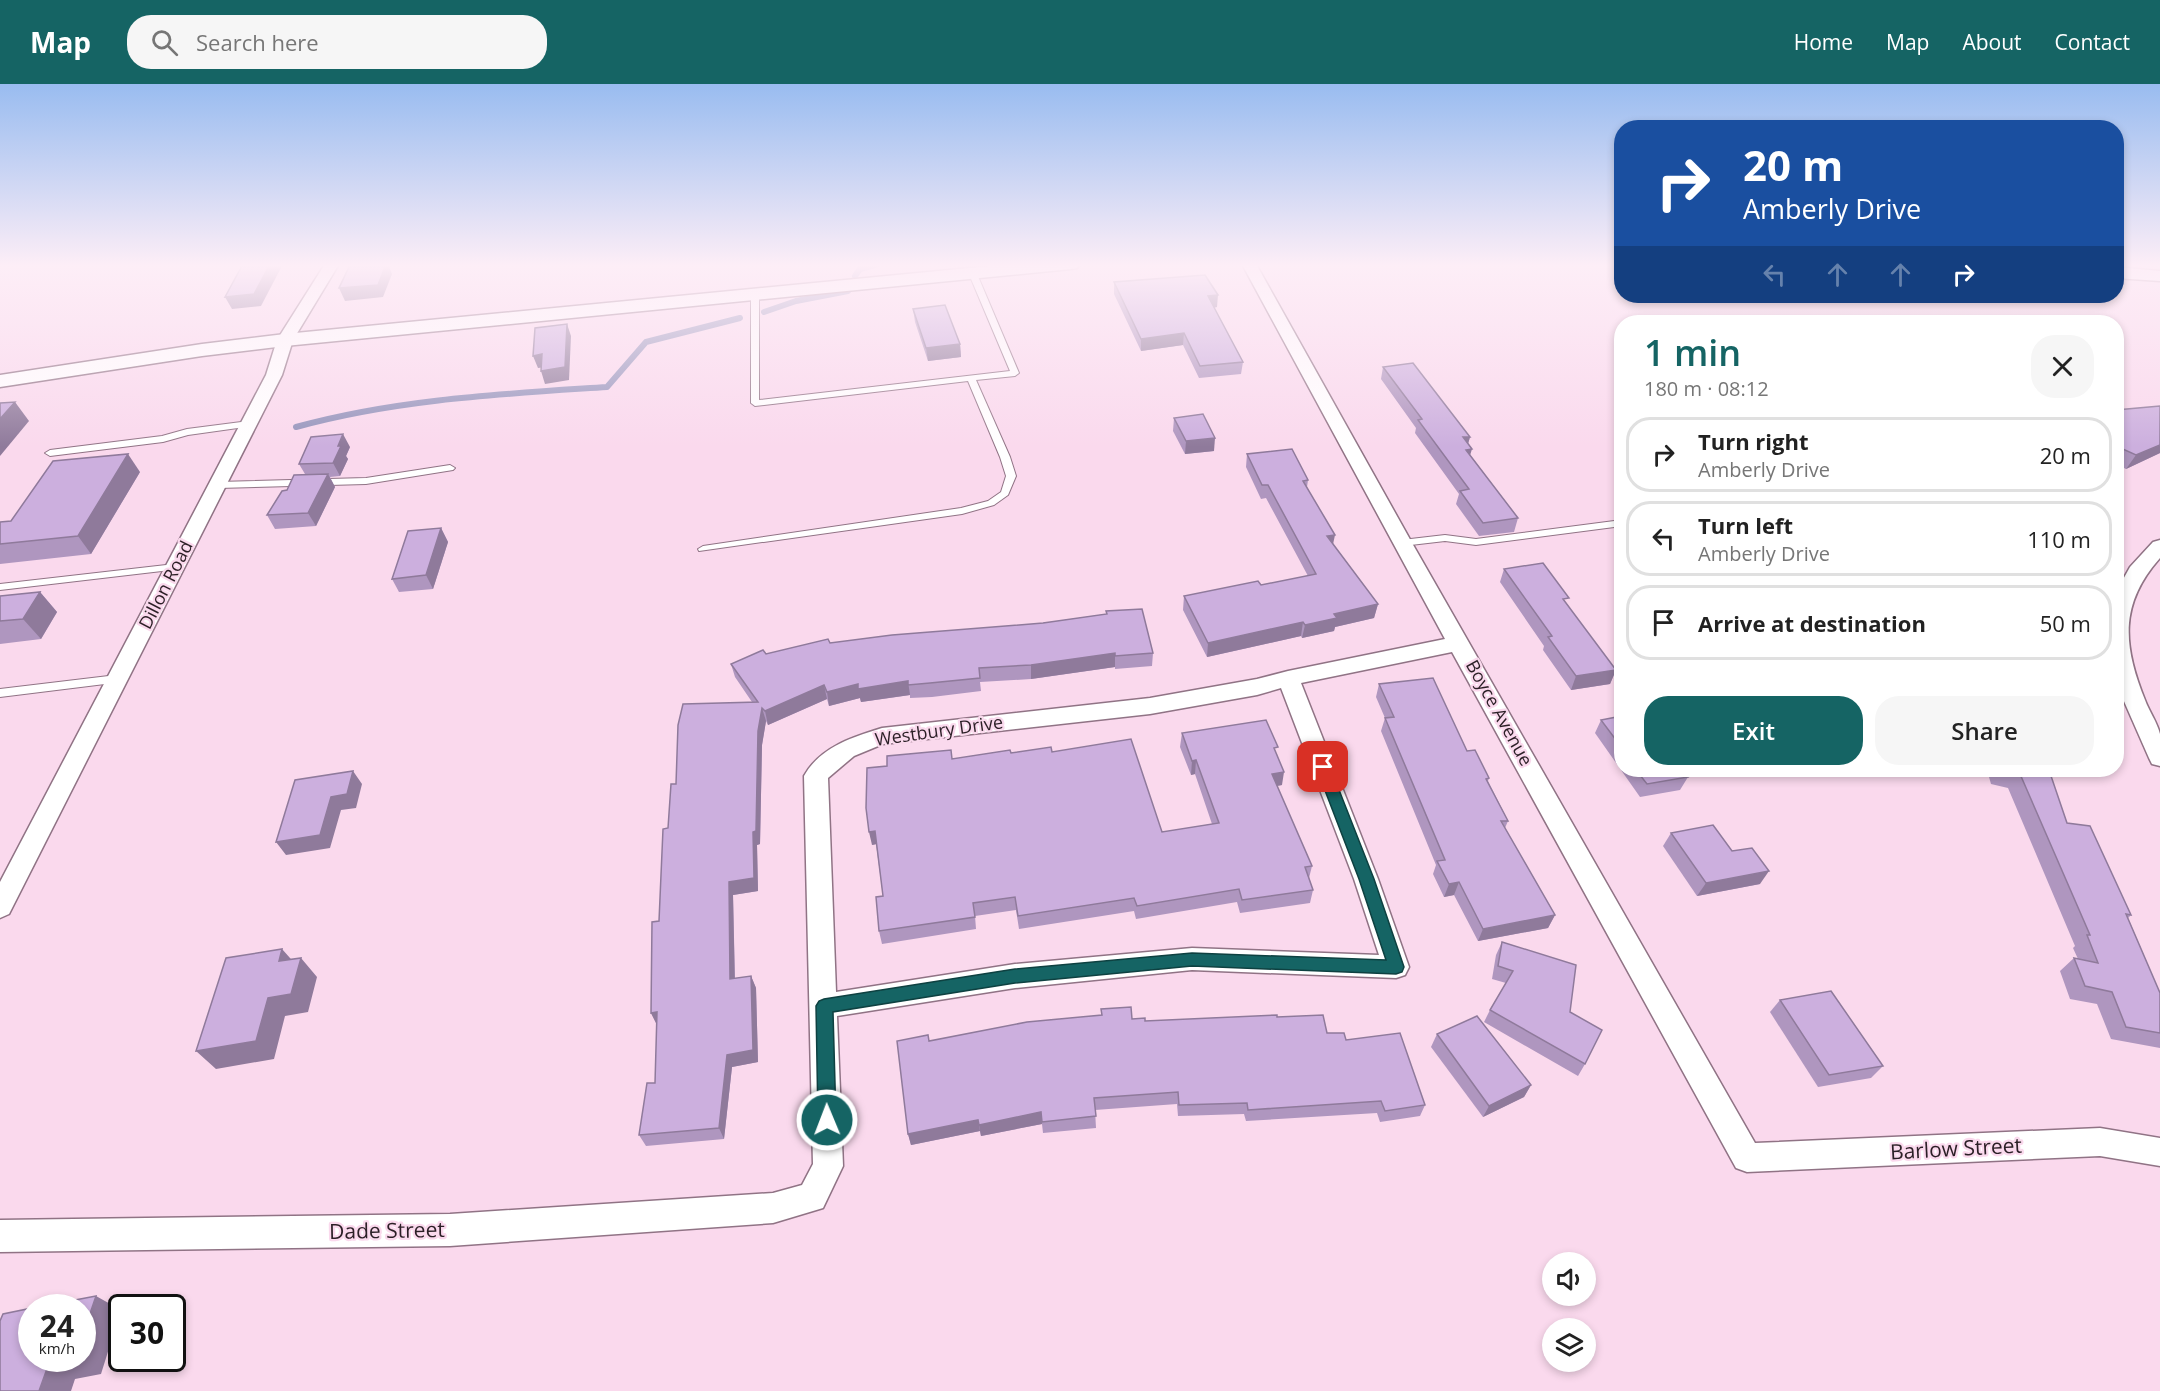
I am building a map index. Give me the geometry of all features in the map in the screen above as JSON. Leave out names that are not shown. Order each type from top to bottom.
[{"type":"street","name":"Dillon Road","points":[[0,907],[8,878],[117,679],[218,485],[274,375],[285,340],[294,325]]},
{"type":"street","points":[[0,381],[202,350],[442,325]]},
{"type":"street","name":"Boyce Avenue","points":[[1283,325],[1402,543],[1748,1158],[1751,1158]]},
{"type":"street","points":[[2124,595],[2139,567],[2160,546]]},
{"type":"street","name":"Westbury Drive","points":[[773,1208],[812,1197],[828,1166],[816,776],[843,750],[882,736],[1150,705],[1257,687],[1288,678],[1460,643]]},
{"type":"street","points":[[2124,675],[2127,687],[2160,758]]},
{"type":"street","points":[[824,1006],[1015,976],[1192,959],[1396,967],[1366,879],[1288,678]]},
{"type":"street","name":"Barlow Street","points":[[1751,1158],[2100,1142],[2160,1152]]},
{"type":"street","name":"Dade Street","points":[[0,1236],[450,1230],[773,1208]]},
{"type":"lane","points":[[755,325],[755,403],[1015,373],[995,325]]},
{"type":"lane","points":[[703,549],[962,511],[991,503],[1005,492],[1011,476],[970,378]]},
{"type":"lane","points":[[50,453],[163,440],[187,432],[249,424]]},
{"type":"lane","points":[[218,485],[366,481],[450,468]]},
{"type":"lane","points":[[1402,543],[1445,538],[1476,542],[1614,524]]},
{"type":"lane","points":[[0,587],[175,567]]},
{"type":"lane","points":[[0,693],[117,679]]},
{"type":"building","points":[[567,325],[565,367],[541,371],[542,354],[533,356],[535,328]]},
{"type":"building","points":[[918,325],[953,325],[960,344],[926,348]]},
{"type":"building","points":[[1134,325],[1223,325],[1243,362],[1200,366],[1184,333],[1141,339]]},
{"type":"building","points":[[1413,363],[1470,437],[1463,437],[1472,449],[1466,450],[1518,518],[1483,523],[1460,491],[1469,489],[1418,420],[1422,419],[1383,367]]},
{"type":"building","points":[[15,402],[0,419],[0,403]]},
{"type":"building","points":[[2160,406],[2160,445],[2136,455],[2124,450],[2124,409]]},
{"type":"building","points":[[1203,414],[1215,438],[1186,441],[1174,418]]},
{"type":"building","points":[[343,434],[338,446],[341,446],[333,463],[299,464],[311,437]]},
{"type":"building","points":[[1292,449],[1308,480],[1303,481],[1335,535],[1327,536],[1378,604],[1334,614],[1337,618],[1305,625],[1303,622],[1208,643],[1184,596],[1258,581],[1261,585],[1316,574],[1268,485],[1262,485],[1247,454]]},
{"type":"building","points":[[128,454],[78,536],[0,544],[0,522],[11,521],[53,461]]},
{"type":"building","points":[[328,474],[308,513],[267,515],[282,491],[287,490],[294,475]]},
{"type":"building","points":[[441,528],[426,575],[392,579],[408,531]]},
{"type":"building","points":[[1543,563],[1569,598],[1563,599],[1614,670],[1576,676],[1548,637],[1552,636],[1504,569]]},
{"type":"building","points":[[40,592],[23,619],[0,621],[0,596]]},
{"type":"building","points":[[1142,609],[1153,653],[1115,656],[1115,653],[1031,665],[979,668],[980,678],[930,683],[908,685],[908,681],[858,689],[858,684],[827,692],[824,685],[765,711],[762,708],[758,731],[756,831],[753,832],[754,878],[729,882],[730,979],[751,976],[753,1050],[727,1055],[719,1128],[639,1135],[647,1083],[655,1083],[657,1012],[651,1013],[652,922],[659,921],[663,829],[668,828],[671,784],[676,784],[678,725],[683,704],[758,702],[731,664],[763,650],[766,654],[828,639],[830,643],[892,635],[1043,623],[1107,614],[1106,611]]},
{"type":"building","points":[[1433,678],[1467,751],[1475,750],[1489,778],[1486,779],[1508,821],[1501,821],[1555,915],[1483,929],[1459,882],[1449,884],[1437,861],[1445,860],[1385,718],[1394,717],[1379,684]]},
{"type":"building","points":[[1614,718],[1614,737],[1601,720]]},
{"type":"building","points":[[1266,720],[1278,747],[1274,748],[1284,772],[1272,774],[1312,866],[1305,867],[1313,890],[1242,900],[1239,889],[1137,906],[1134,898],[1018,916],[1015,897],[973,903],[975,917],[879,931],[876,897],[883,896],[875,831],[869,832],[866,808],[867,768],[887,766],[887,756],[951,750],[952,759],[1010,750],[1011,753],[1051,747],[1052,752],[1131,739],[1162,832],[1219,823],[1196,760],[1192,761],[1182,733]]},
{"type":"building","points":[[353,771],[347,794],[331,797],[320,835],[276,842],[295,780]]},
{"type":"building","points":[[1642,777],[1688,777],[1647,784]]},
{"type":"building","points":[[2021,777],[2051,777],[2067,823],[2090,826],[2131,915],[2126,914],[2160,993],[2160,1033],[2126,1027],[2112,992],[2085,986],[2074,958],[2098,963],[2087,935],[2090,935]]},
{"type":"building","points":[[1713,825],[1732,851],[1752,848],[1769,871],[1706,883],[1671,833]]},
{"type":"building","points":[[1502,942],[1576,965],[1570,1012],[1602,1030],[1585,1064],[1490,1010],[1513,971],[1498,966]]},
{"type":"building","points":[[282,949],[279,961],[301,958],[291,994],[268,998],[256,1041],[196,1051],[226,958]]},
{"type":"building","points":[[1831,991],[1883,1066],[1829,1075],[1780,1000]]},
{"type":"building","points":[[1131,1007],[1132,1019],[1145,1018],[1145,1021],[1323,1015],[1327,1033],[1344,1033],[1346,1040],[1400,1033],[1425,1105],[1385,1111],[1381,1101],[1248,1110],[1247,1103],[1179,1105],[1178,1092],[1094,1098],[1096,1116],[1042,1122],[1041,1112],[979,1125],[978,1120],[908,1134],[897,1041],[928,1035],[929,1041],[1027,1022],[1102,1015],[1101,1009]]},
{"type":"building","points":[[1477,1016],[1531,1085],[1489,1106],[1437,1034]]},
{"type":"building","points":[[18,1311],[18,1372],[46,1372],[39,1391],[0,1391],[0,1321],[3,1314]]},
{"type":"waterway","points":[[296,427],[373,410],[450,399],[607,387],[646,342],[713,325]]},
{"type":"route","points":[[827,1120],[824,1006],[1015,976],[1192,959],[1396,967],[1366,879],[1323,767]]}]
